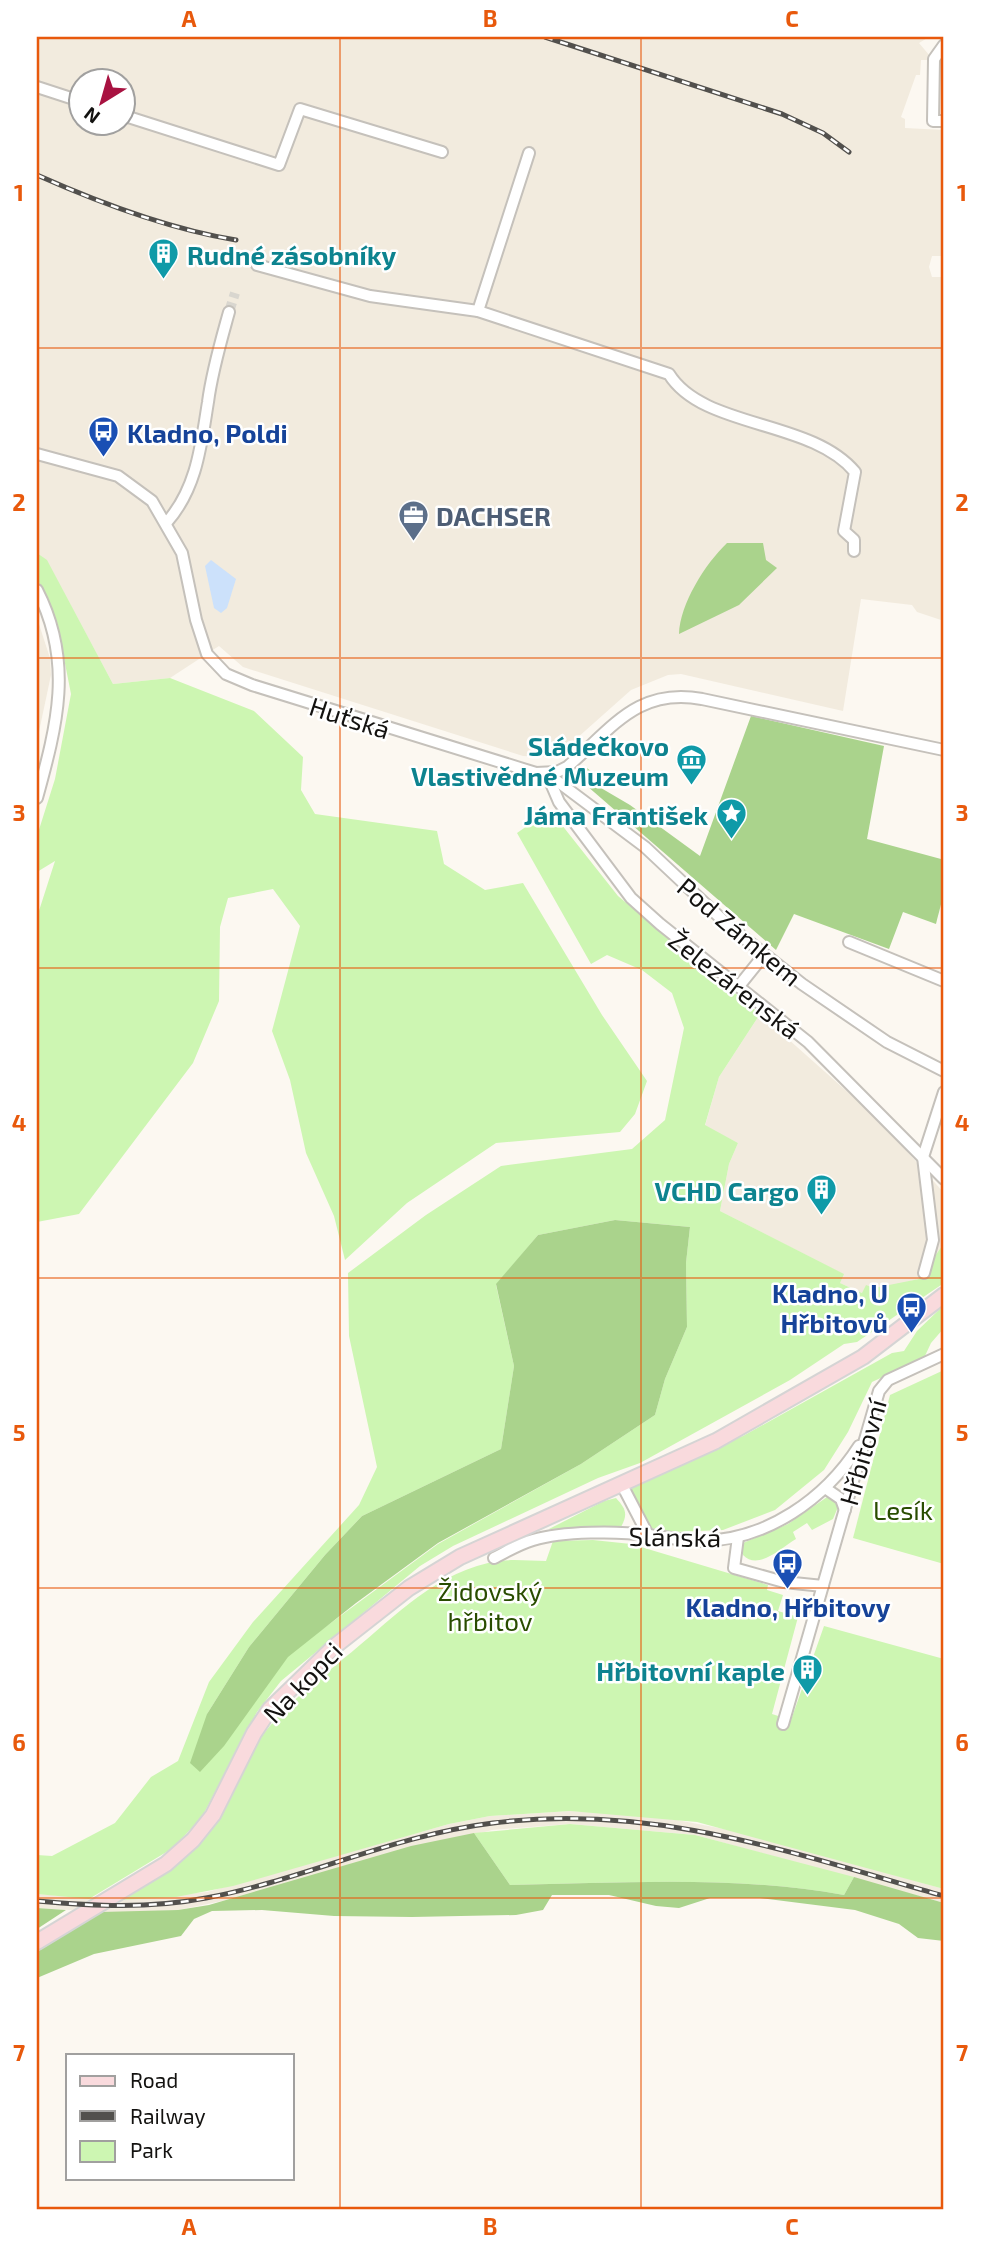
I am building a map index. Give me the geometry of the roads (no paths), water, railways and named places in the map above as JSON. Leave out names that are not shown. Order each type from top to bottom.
[{"type":"main road","name":"Slánská","points":[[621,1483],[716,1441],[863,1357],[944,1295]]},
{"type":"main road","name":"Na kopci","points":[[37,1942],[166,1864],[193,1840],[213,1815],[254,1733],[271,1709],[335,1646],[388,1604],[460,1557],[621,1483]]},
{"type":"street","points":[[939,121],[934,59],[944,46]]},
{"type":"street","points":[[37,87],[66,96]]},
{"type":"street","points":[[136,119],[279,165],[300,109],[442,152]]},
{"type":"street","points":[[478,311],[529,153]]},
{"type":"street","points":[[257,265],[370,296],[478,311],[670,374],[689,398],[814,443],[839,456],[855,472],[844,531],[854,540],[854,551]]},
{"type":"street","points":[[167,522],[187,497],[205,433],[208,401],[229,312]]},
{"type":"street","name":"Huťská","points":[[37,454],[118,476],[152,501],[167,522],[182,553],[202,645],[213,664],[226,674],[252,685],[499,763],[547,774]]},
{"type":"street","points":[[37,590],[55,644],[61,680],[56,721],[37,798]]},
{"type":"street","points":[[547,774],[567,768],[643,703],[671,696],[702,699],[944,750]]},
{"type":"street","name":"Pod Zámkem","points":[[547,774],[645,847],[764,955],[887,1042],[944,1071]]},
{"type":"street","name":"Železárenská","points":[[547,774],[559,802],[631,898],[808,1042],[944,1179]]},
{"type":"street","points":[[849,942],[944,981]]},
{"type":"street","points":[[739,986],[764,955]]},
{"type":"street","points":[[924,1273],[933,1240],[923,1157],[944,1092]]},
{"type":"street","name":"Hřbitovní","points":[[783,1724],[845,1510],[863,1437],[879,1391],[885,1382],[944,1354]]},
{"type":"street","name":"Slánská","points":[[494,1558],[533,1540],[572,1535],[649,1535],[701,1541],[738,1537],[785,1518],[825,1488],[849,1462],[863,1437]]},
{"type":"street","points":[[621,1483],[649,1535]]},
{"type":"street","points":[[825,1488],[841,1499],[845,1510]]},
{"type":"street","points":[[738,1537],[734,1568],[784,1582],[823,1586]]},
{"type":"water","points":[[211,560],[236,579],[227,608],[221,613],[214,608],[205,566]]},
{"type":"tunnel","points":[[229,312],[235,293]]},
{"type":"railway","points":[[545,37],[782,114],[823,133],[849,152]]},
{"type":"railway","points":[[37,175],[135,214],[236,240]]},
{"type":"railway","points":[[37,1901],[121,1906],[206,1898],[278,1880],[420,1837],[493,1823],[552,1819],[610,1820],[722,1836],[944,1896]]},
{"type":"place","name":"Rudné zásobníky","points":[[164,281]]},
{"type":"place","name":"Kladno, Poldi","points":[[104,459]]},
{"type":"place","name":"DACHSER","points":[[413,542]]},
{"type":"place","name":"Sládečkovo Vlastivědné Muzeum","points":[[692,787]]},
{"type":"place","name":"Jáma František","points":[[731,841]]},
{"type":"place","name":"VCHD Cargo","points":[[822,1217]]},
{"type":"place","name":"Kladno, U Hřbitovů","points":[[911,1334]]},
{"type":"place","name":"Kladno, Hřbitovy","points":[[788,1590]]},
{"type":"place","name":"Hřbitovní kaple","points":[[808,1697]]},
{"type":"park label","name":"Lesík","points":[[903,1509]]},
{"type":"park label","name":"Židovský hřbitov","points":[[490,1605]]}]
